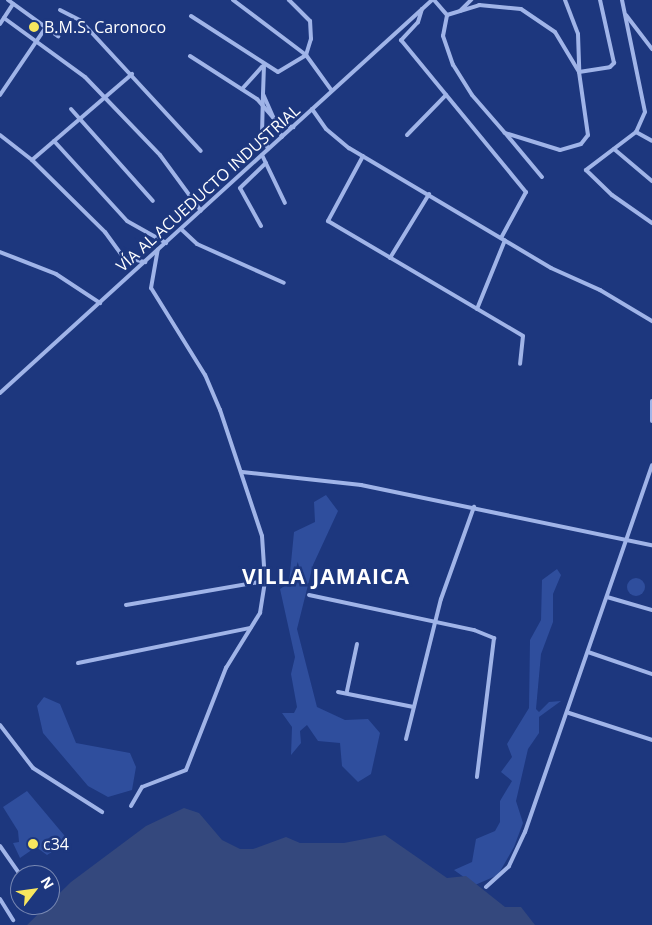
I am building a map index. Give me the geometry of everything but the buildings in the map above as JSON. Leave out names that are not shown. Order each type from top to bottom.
[{"type":"street","points":[[8,0],[58,36]]},
{"type":"street","points":[[233,0],[306,55],[332,91]]},
{"type":"street","points":[[191,16],[264,65],[278,72],[306,55],[311,24],[290,0]]},
{"type":"street","points":[[433,0],[448,16]]},
{"type":"street","name":"VÍA AL ACUEDUCTO INDUSTRIAL","points":[[0,393],[433,0]]},
{"type":"street","points":[[460,12],[471,0]]},
{"type":"street","points":[[504,133],[560,150],[581,144],[588,135],[579,72],[578,34],[565,0]]},
{"type":"street","points":[[579,72],[610,68],[614,63],[600,0]]},
{"type":"street","points":[[622,0],[645,104],[636,132],[586,170],[612,195],[652,223]]},
{"type":"street","points":[[0,24],[13,4]]},
{"type":"street","points":[[448,16],[488,4],[531,14],[554,32],[579,72]]},
{"type":"street","points":[[422,9],[418,22],[401,40],[526,192],[503,239],[477,309]]},
{"type":"street","points":[[60,10],[80,20],[132,74],[201,151]]},
{"type":"street","points":[[624,14],[652,49]]},
{"type":"street","points":[[448,16],[443,36],[453,65],[504,133],[542,177]]},
{"type":"street","points":[[4,18],[37,41],[105,97],[160,156],[201,212]]},
{"type":"street","points":[[0,95],[46,27]]},
{"type":"street","points":[[190,56],[261,103],[273,119],[293,127]]},
{"type":"street","points":[[242,89],[264,65]]},
{"type":"street","points":[[264,65],[261,103],[262,138],[268,149]]},
{"type":"street","points":[[32,160],[132,74]]},
{"type":"street","points":[[263,94],[282,137]]},
{"type":"street","points":[[407,135],[446,95]]},
{"type":"street","points":[[645,104],[652,105]]},
{"type":"street","points":[[312,109],[326,129],[363,156],[503,239],[652,321]]},
{"type":"street","points":[[71,110],[153,201]]},
{"type":"street","points":[[636,132],[652,141]]},
{"type":"street","points":[[0,135],[32,160],[105,232],[118,252],[127,260],[145,262]]},
{"type":"street","points":[[54,141],[127,221],[166,243]]},
{"type":"street","points":[[614,149],[652,180]]},
{"type":"street","points":[[262,155],[285,203]]},
{"type":"street","points":[[363,156],[327,219],[524,337],[520,364]]},
{"type":"street","points":[[260,226],[240,188],[266,163]]},
{"type":"street","points":[[390,258],[429,194]]},
{"type":"street","points":[[181,229],[197,244],[284,283]]},
{"type":"street","points":[[131,806],[142,786],[186,770],[226,668],[263,607],[265,581],[264,545],[242,472],[205,374],[151,288],[158,250]]},
{"type":"street","points":[[0,252],[56,274],[100,302]]},
{"type":"street","points":[[652,401],[652,420]]},
{"type":"street","points":[[486,887],[509,866],[522,838],[569,713],[627,538],[650,478],[652,465]]},
{"type":"street","points":[[242,472],[362,485],[627,538],[652,545]]},
{"type":"street","points":[[406,739],[435,622],[474,507]]},
{"type":"street","points":[[126,605],[265,581]]},
{"type":"street","points":[[309,595],[486,633],[495,641],[477,777]]},
{"type":"street","points":[[607,598],[652,610]]},
{"type":"street","points":[[78,662],[250,628]]},
{"type":"street","points":[[347,691],[358,644]]},
{"type":"street","points":[[588,652],[652,674]]},
{"type":"street","points":[[338,692],[347,691],[414,707]]},
{"type":"street","points":[[569,713],[652,740]]},
{"type":"street","points":[[0,725],[32,768],[102,812]]},
{"type":"street","points":[[0,846],[13,865]]},
{"type":"street","points":[[0,899],[13,920]]},
{"type":"shaded area","points":[[326,495],[338,511],[313,565],[297,629],[317,707],[345,720],[368,719],[380,733],[371,774],[358,782],[342,766],[340,743],[318,741],[307,725],[300,731],[301,743],[291,755],[292,727],[282,713],[294,713],[297,707],[291,674],[295,657],[280,589],[289,583],[294,532],[315,522],[314,502]]},
{"type":"shaded area","points":[[557,569],[561,575],[553,594],[553,622],[541,654],[536,709],[539,712],[549,702],[561,701],[539,717],[539,733],[528,749],[516,801],[523,823],[514,847],[498,875],[475,885],[454,870],[472,862],[476,839],[495,831],[500,822],[500,801],[512,781],[501,772],[512,757],[507,744],[529,708],[530,640],[541,620],[542,580]]},
{"type":"shaded area","points":[[636,578],[642,581],[645,587],[642,593],[636,596],[630,593],[627,587],[630,581]]},
{"type":"shaded area","points":[[44,697],[60,704],[76,743],[130,753],[136,767],[132,790],[108,797],[88,786],[43,733],[37,706]]},
{"type":"shaded area","points":[[27,791],[69,841],[47,855],[36,847],[20,858],[13,843],[19,842],[18,831],[3,807]]},
{"type":"shaded area","points":[[184,808],[199,813],[222,840],[240,849],[253,849],[286,837],[300,843],[344,843],[385,835],[447,878],[466,876],[505,907],[521,907],[535,925],[27,925],[37,915],[60,915],[60,893],[71,882],[146,826]]},
{"type":"place","name":"B.M.S. Caronoco","points":[[34,27]]},
{"type":"place","name":"c34","points":[[33,844]]},
{"type":"district","name":"VILLA JAMAICA","points":[[326,576]]}]
